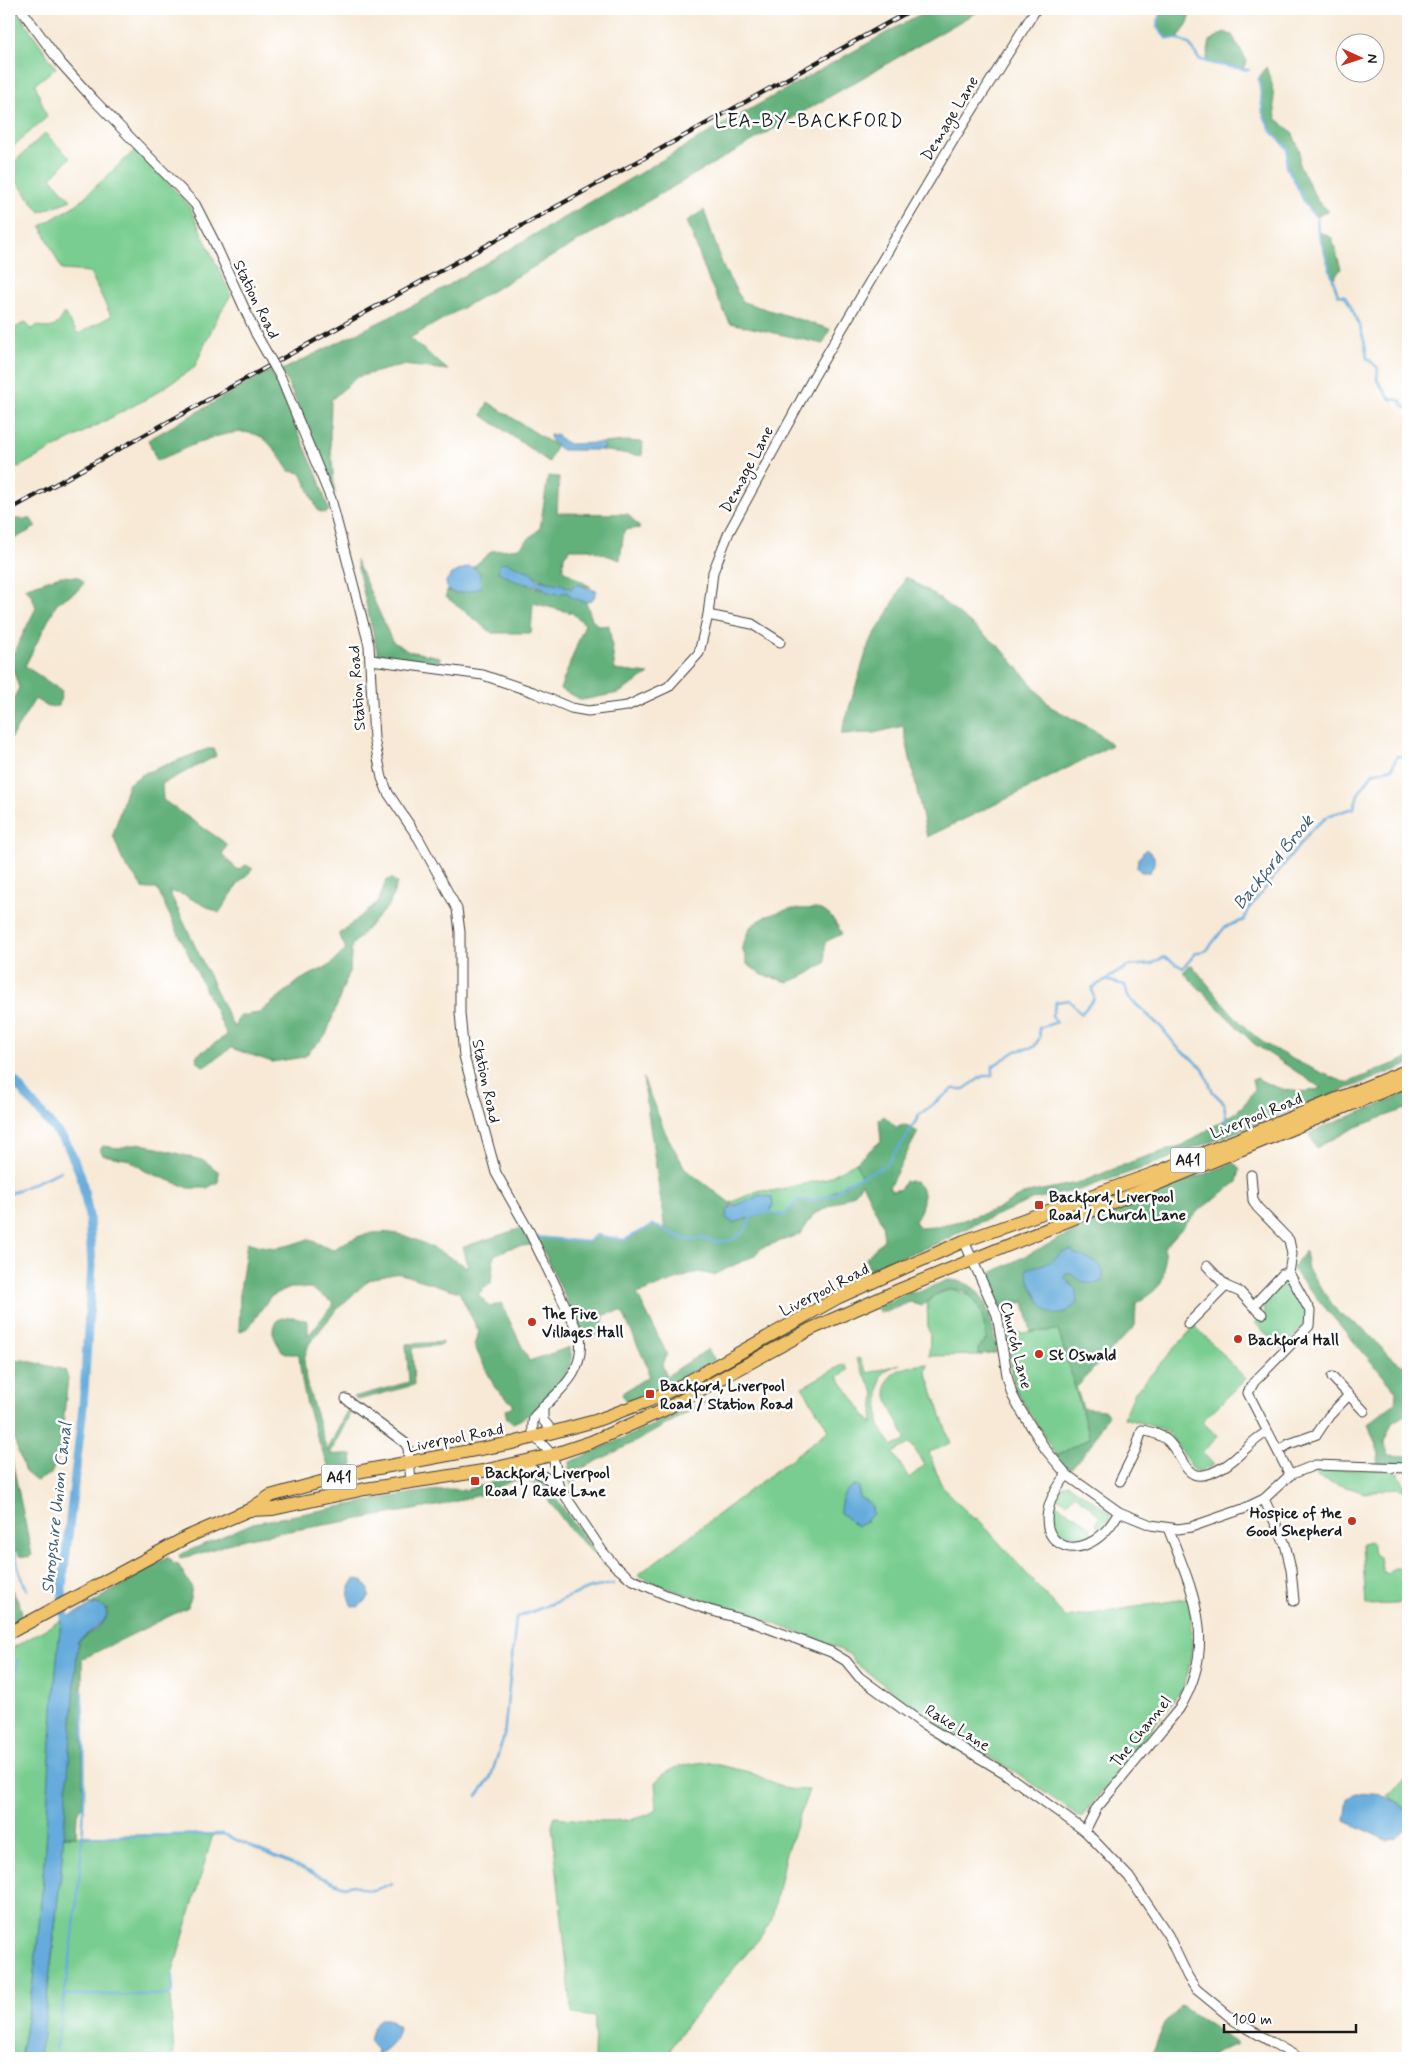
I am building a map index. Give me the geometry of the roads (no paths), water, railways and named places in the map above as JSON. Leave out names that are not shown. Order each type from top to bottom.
[{"type":"highway","name":"Liverpool Road","points":[[9,1632],[187,1537],[249,1510],[270,1496],[357,1472],[534,1438],[595,1421],[648,1401],[680,1386],[838,1297],[964,1241],[1155,1173],[1408,1070]]},
{"type":"highway","name":"Liverpool Road","points":[[249,1510],[273,1508],[317,1498],[522,1464],[615,1432],[664,1410],[811,1329],[972,1259],[1408,1081]]},
{"type":"street","name":"Station Road","points":[[21,9],[94,100],[195,204],[256,334],[281,378],[331,500],[371,660],[374,739],[382,778],[388,793],[418,839],[457,909],[460,932],[460,1013],[464,1056],[496,1173],[530,1233],[580,1336],[581,1351],[570,1380],[534,1417],[532,1432],[534,1438]]},
{"type":"street","name":"Demage Lane","points":[[371,660],[483,675],[533,692],[571,708],[588,711],[627,706],[668,687],[699,653],[708,615],[713,572],[734,523],[813,378],[954,139],[1036,9]]},
{"type":"street","points":[[708,615],[752,624],[780,642]]},
{"type":"street","points":[[1251,1175],[1253,1200],[1257,1207],[1289,1240],[1292,1254],[1289,1273],[1306,1302],[1311,1320],[1306,1332],[1250,1387],[1248,1392],[1249,1398],[1290,1475],[1315,1465],[1408,1468]]},
{"type":"street","name":"Church Lane","points":[[964,1241],[997,1315],[1012,1394],[1046,1450],[1067,1475],[1119,1512],[1151,1525],[1168,1528],[1191,1527],[1244,1509],[1264,1499],[1290,1475]]},
{"type":"street","points":[[1207,1266],[1226,1286],[1240,1292],[1262,1314]]},
{"type":"street","points":[[1253,1306],[1283,1274],[1289,1273]]},
{"type":"street","points":[[1188,1324],[1226,1286]]},
{"type":"street","points":[[1332,1377],[1364,1411]]},
{"type":"street","points":[[1278,1451],[1289,1444],[1317,1434],[1328,1416],[1349,1395]]},
{"type":"street","points":[[346,1400],[405,1443],[408,1448],[411,1482]]},
{"type":"street","points":[[543,1407],[543,1420],[554,1433]]},
{"type":"street","points":[[1120,1481],[1136,1450],[1142,1430],[1155,1433],[1167,1440],[1184,1468],[1193,1474],[1203,1474],[1225,1466],[1245,1447],[1268,1432]]},
{"type":"street","points":[[534,1438],[552,1455]]},
{"type":"street","name":"Rake Lane","points":[[552,1455],[558,1485],[603,1552],[615,1566],[631,1579],[666,1595],[752,1622],[831,1652],[846,1661],[859,1677],[923,1724],[1003,1772],[1085,1831],[1129,1876],[1168,1935],[1188,1977],[1196,1989],[1235,2021],[1299,2058]]},
{"type":"street","name":"Rake Lane","points":[[522,1464],[558,1485]]},
{"type":"street","points":[[1067,1475],[1051,1499],[1046,1515],[1046,1526],[1049,1535],[1055,1541],[1073,1548],[1090,1544],[1111,1526],[1119,1512]]},
{"type":"street","points":[[1264,1499],[1285,1544],[1291,1569],[1294,1601]]},
{"type":"street","name":"The Channel","points":[[1085,1831],[1096,1810],[1179,1709],[1190,1691],[1197,1673],[1200,1626],[1195,1597],[1168,1528]]},
{"type":"water","points":[[550,435],[556,435],[568,444],[602,443],[605,447],[600,450],[562,450],[551,441]]},
{"type":"water","points":[[506,562],[531,572],[538,580],[561,584],[572,589],[576,584],[597,591],[593,599],[586,602],[572,598],[567,592],[559,594],[547,592],[542,587],[517,582],[498,572],[500,564]]},
{"type":"water","points":[[467,567],[473,567],[480,573],[481,586],[464,592],[447,590],[446,581],[452,574]]},
{"type":"water","points":[[1146,849],[1154,856],[1154,864],[1150,872],[1141,872],[1137,868],[1138,859]]},
{"type":"water","points":[[759,1195],[772,1197],[773,1204],[770,1212],[733,1223],[726,1218],[727,1211],[731,1208]]},
{"type":"water","points":[[1073,1250],[1074,1254],[1099,1265],[1102,1269],[1102,1281],[1090,1284],[1072,1274],[1066,1274],[1064,1277],[1076,1290],[1077,1303],[1063,1313],[1052,1314],[1042,1306],[1038,1299],[1029,1280],[1027,1269],[1050,1262],[1063,1252]]},
{"type":"water","points":[[855,1485],[859,1487],[859,1497],[871,1504],[873,1514],[864,1523],[857,1526],[840,1513],[843,1496]]},
{"type":"water","points":[[355,1579],[362,1580],[369,1590],[369,1597],[358,1607],[352,1606],[348,1595]]},
{"type":"water","points":[[96,1604],[104,1607],[107,1615],[102,1623],[78,1641],[61,1872],[43,2036],[38,2058],[20,2058],[30,2004],[37,1949],[61,1620]]},
{"type":"water","points":[[1356,1793],[1385,1796],[1397,1802],[1408,1814],[1406,1829],[1397,1837],[1386,1840],[1345,1821],[1348,1799]]},
{"type":"water","points":[[380,2019],[388,2019],[399,2027],[397,2037],[392,2044],[376,2055],[377,2050],[369,2041],[373,2025]]},
{"type":"waterway","points":[[1161,9],[1157,27],[1166,38],[1178,39],[1189,44],[1199,59],[1213,64],[1249,70]]},
{"type":"waterway","points":[[1259,78],[1263,113],[1270,129],[1288,149],[1286,167],[1291,173],[1303,200],[1317,217],[1318,231],[1338,295],[1345,296],[1356,318],[1364,341],[1367,358],[1378,368],[1377,380],[1390,399],[1400,400],[1405,408],[1408,407]]},
{"type":"waterway","name":"Backford Brook","points":[[537,1237],[587,1242],[596,1235],[624,1240],[653,1225],[687,1240],[703,1238],[716,1242],[731,1240],[744,1232],[752,1216],[770,1212],[785,1216],[797,1200],[810,1201],[836,1193],[844,1184],[885,1166],[905,1139],[920,1114],[953,1089],[964,1089],[983,1076],[993,1076],[993,1066],[1016,1051],[1034,1047],[1040,1037],[1039,1028],[1057,1022],[1052,1016],[1056,1002],[1069,1000],[1081,1014],[1094,999],[1092,988],[1128,966],[1152,964],[1164,957],[1183,968],[1196,953],[1207,950],[1225,927],[1244,920],[1247,911],[1313,828],[1330,815],[1354,808],[1358,794],[1373,773],[1392,768],[1397,756],[1408,757]]},
{"type":"waterway","points":[[1105,980],[1125,985],[1128,997],[1161,1027],[1178,1048],[1203,1068],[1213,1092],[1224,1103],[1227,1125]]},
{"type":"waterway","name":"Shropshire Union Canal","points":[[9,1075],[67,1144],[81,1176],[89,1216],[92,1266],[83,1407],[62,1588],[66,1628]]},
{"type":"waterway","points":[[9,1194],[61,1171]]},
{"type":"waterway","points":[[9,1527],[19,1571],[27,1590]]},
{"type":"waterway","points":[[477,1796],[490,1779],[504,1736],[516,1618],[591,1588],[613,1584]]},
{"type":"waterway","points":[[9,1790],[17,1660]]},
{"type":"waterway","points":[[54,2058],[69,1968],[80,1875],[84,1781],[84,1735],[81,1690]]},
{"type":"waterway","points":[[82,1837],[223,1834],[344,1887],[354,1885],[359,1888],[373,1890],[392,1883]]},
{"type":"waterway","points":[[65,1995],[170,1995],[173,1989],[172,1975]]},
{"type":"railway","points":[[9,510],[913,9]]},
{"type":"place","name":"Backford, Liverpool Road / Church Lane","points":[[1039,1205]]},
{"type":"place","name":"The Five Villages Hall","points":[[532,1322]]},
{"type":"place","name":"Backford Hall","points":[[1238,1339]]},
{"type":"place","name":"St Oswald","points":[[1039,1354]]},
{"type":"place","name":"Backford, Liverpool Road / Station Road","points":[[650,1394]]},
{"type":"place","name":"Backford, Liverpool Road / Rake Lane","points":[[475,1481]]},
{"type":"place","name":"Hospice of the Good Shepherd","points":[[1352,1521]]},
{"type":"district","name":"LEA-BY-BACKFORD","points":[[809,120]]}]
